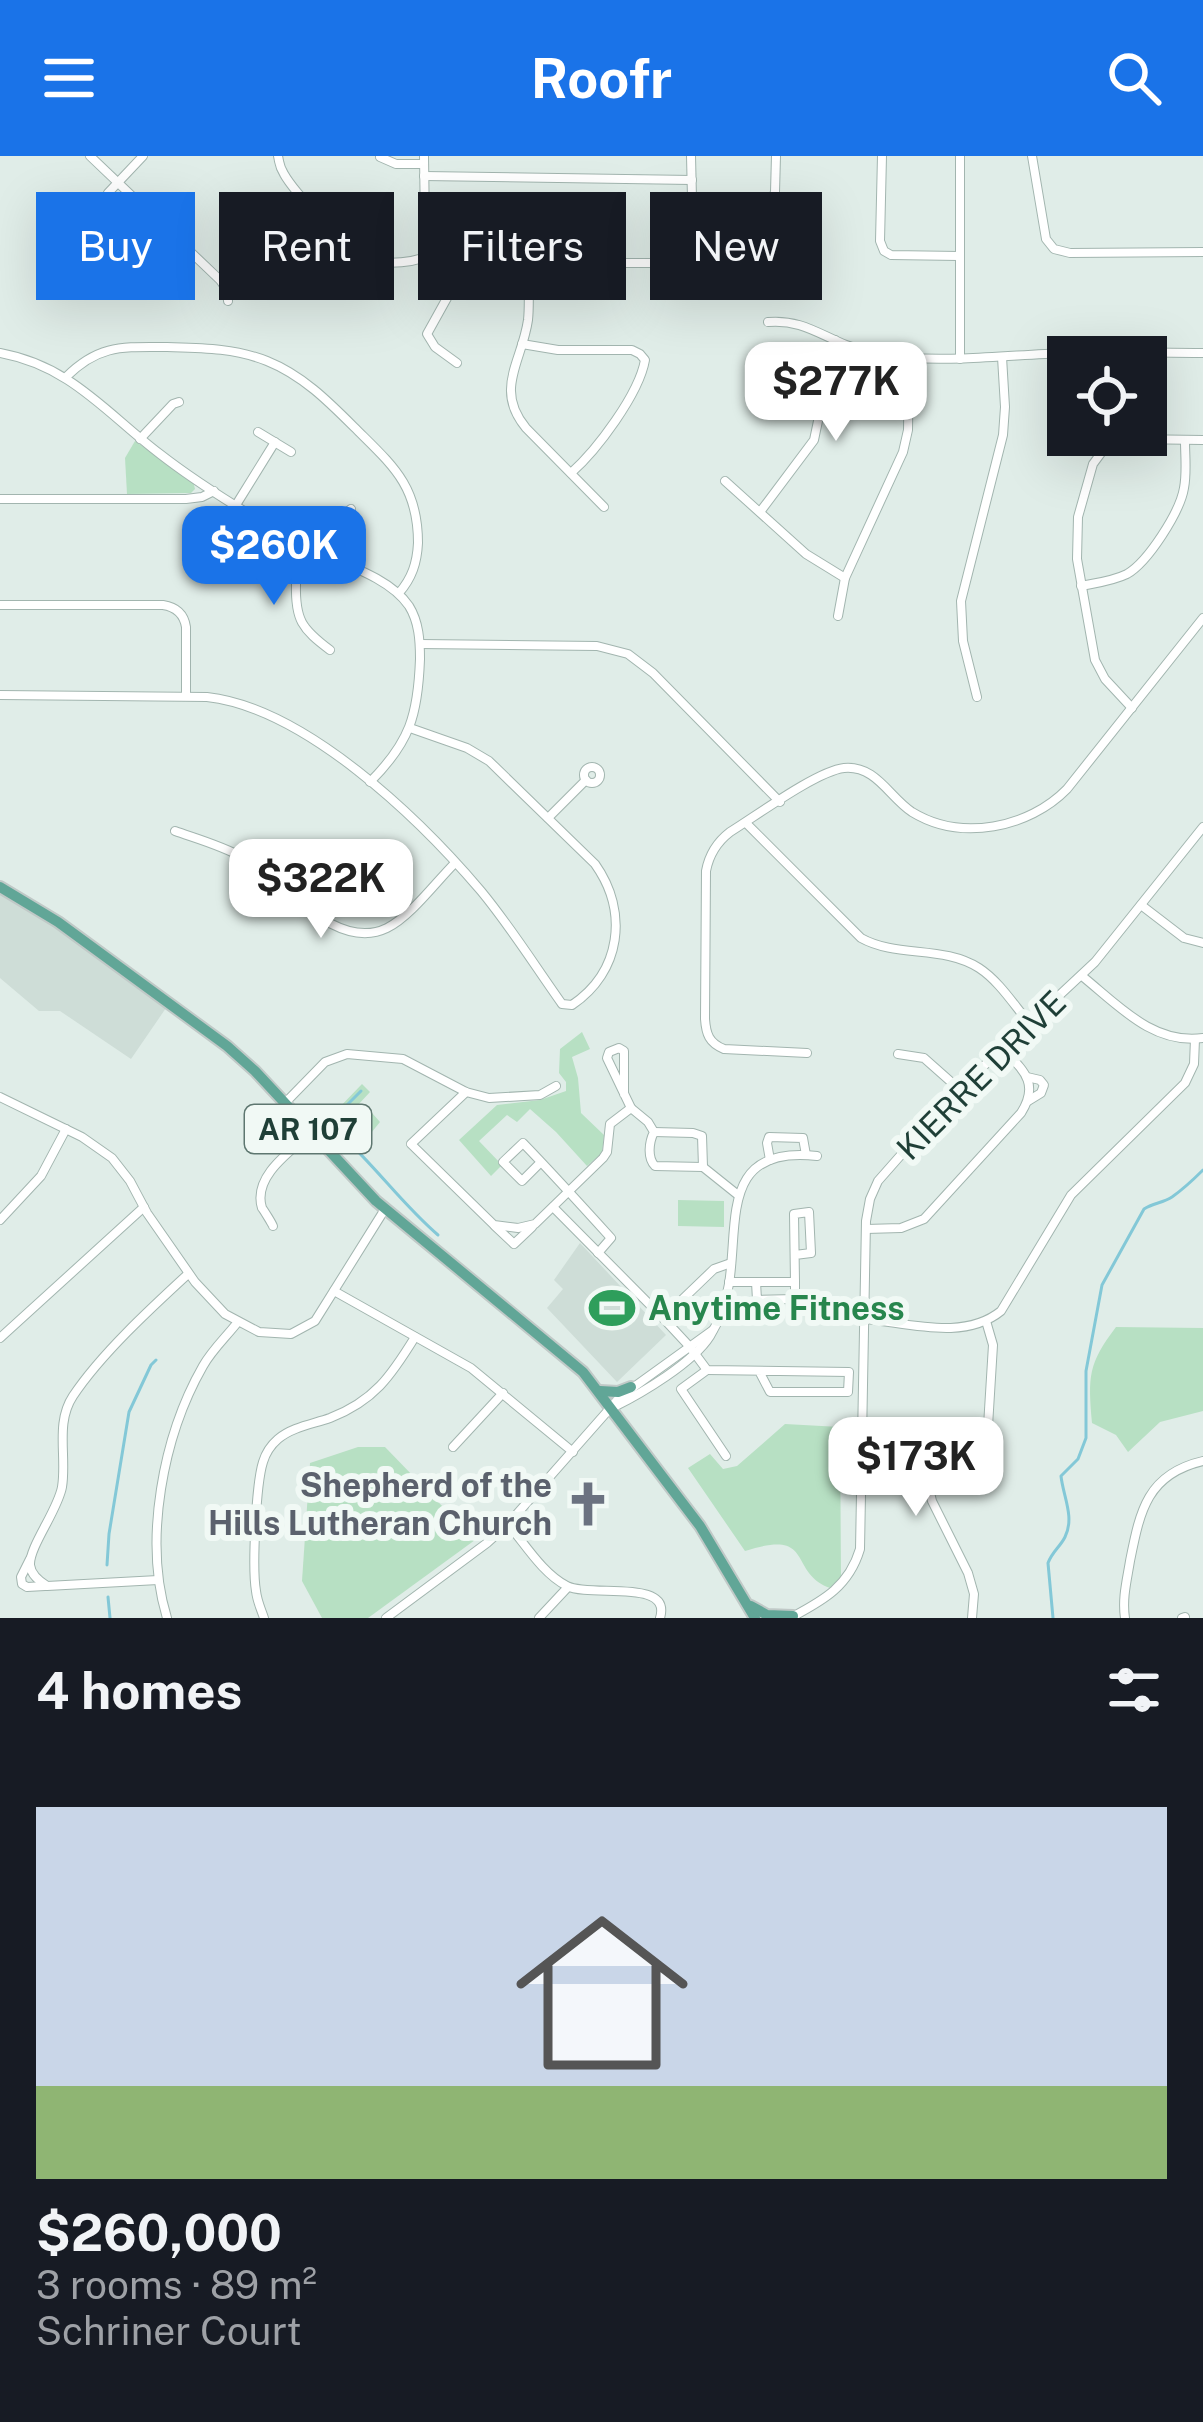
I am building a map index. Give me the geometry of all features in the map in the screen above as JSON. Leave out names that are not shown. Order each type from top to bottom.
[{"type":"main road","name":"AR 107","points":[[0,887],[58,922],[218,1038],[385,1209],[569,1359],[600,1391],[710,1540],[755,1618]]},
{"type":"main road","points":[[600,1391],[632,1387]]},
{"type":"main road","points":[[746,1602],[767,1615],[792,1617]]},
{"type":"street","points":[[91,156],[128,192]]},
{"type":"street","points":[[111,192],[143,156]]},
{"type":"street","points":[[278,156],[288,181],[362,256],[377,261],[418,259]]},
{"type":"street","points":[[692,156],[692,192]]},
{"type":"street","points":[[775,192],[776,156]]},
{"type":"street","points":[[883,156],[880,241],[884,250],[894,256],[960,256]]},
{"type":"street","points":[[960,156],[960,359]]},
{"type":"street","points":[[1032,156],[1046,238],[1054,249],[1070,254],[1203,252]]},
{"type":"street","points":[[380,157],[396,164],[424,160],[424,192]]},
{"type":"street","points":[[424,176],[692,180]]},
{"type":"street","points":[[195,257],[224,286],[228,301]]},
{"type":"street","points":[[446,300],[427,334],[435,347],[457,363]]},
{"type":"street","points":[[529,300],[510,386],[514,410],[604,507]]},
{"type":"street","points":[[768,322],[784,320],[869,352],[909,358],[1203,352]]},
{"type":"street","points":[[760,512],[814,440],[835,340]]},
{"type":"street","points":[[522,344],[558,350],[632,350],[643,356],[644,368],[608,432],[571,473]]},
{"type":"street","points":[[66,377],[91,356],[113,348],[214,348],[268,361],[303,380],[395,469],[411,493],[417,514],[417,558],[399,593]]},
{"type":"street","points":[[0,353],[66,377],[140,439],[214,491],[301,545],[399,593],[414,616],[420,644],[419,694],[410,728],[370,782]]},
{"type":"street","points":[[977,697],[963,640],[961,601],[1003,435],[1002,357]]},
{"type":"street","points":[[838,616],[845,578],[904,452],[909,358]]},
{"type":"street","points":[[140,439],[179,402]]},
{"type":"street","points":[[258,432],[291,452]]},
{"type":"street","points":[[1132,708],[1105,679],[1095,660],[1081,586],[1076,534],[1096,457],[1122,440],[1203,440]]},
{"type":"street","points":[[1081,586],[1115,579],[1145,559],[1180,501],[1185,485],[1185,440]]},
{"type":"street","points":[[236,505],[275,442]]},
{"type":"street","points":[[725,481],[806,554],[845,578]]},
{"type":"street","points":[[0,499],[186,499],[214,491]]},
{"type":"street","points":[[316,552],[351,508]]},
{"type":"street","points":[[301,545],[297,613],[306,629],[330,650]]},
{"type":"street","points":[[0,605],[163,605],[179,611],[187,627],[186,696]]},
{"type":"street","points":[[807,1053],[724,1049],[711,1041],[706,1028],[707,865],[719,842],[834,771],[854,769],[876,778],[899,802],[930,820],[962,827],[1007,824],[1029,816],[1060,796],[1203,618]]},
{"type":"street","points":[[420,644],[598,646],[628,653],[780,802]]},
{"type":"street","points":[[0,695],[223,698],[266,712],[326,749],[405,812],[494,908],[562,1004],[579,1001],[596,986],[609,964],[615,935],[613,903],[595,864],[478,754],[410,728]]},
{"type":"street","points":[[548,818],[586,780]]},
{"type":"street","points":[[746,823],[861,938],[879,947],[968,962],[989,976],[1030,1024]]},
{"type":"street","name":"KIERRE DRIVE","points":[[792,1617],[828,1597],[848,1577],[862,1535],[870,1198],[885,1171],[958,1090],[1082,976],[1203,827]]},
{"type":"street","points":[[175,831],[242,856],[313,912],[353,931],[372,932],[394,923],[454,864]]},
{"type":"street","points":[[1142,905],[1184,938],[1203,943]]},
{"type":"street","points":[[865,1318],[960,1328],[986,1321],[1006,1306],[1071,1195],[1185,1083],[1199,1038],[1167,1037],[1151,1030],[1082,976]]},
{"type":"street","points":[[624,1094],[624,1051],[619,1048],[607,1058],[624,1094],[631,1108],[652,1126],[650,1160],[655,1166],[703,1167],[738,1195]]},
{"type":"street","points":[[866,1228],[901,1228],[932,1213],[1022,1113],[1028,1101],[1027,1077],[1003,1049]]},
{"type":"street","points":[[285,1103],[326,1062],[347,1054],[404,1059],[466,1092],[502,1100],[540,1095],[556,1086]]},
{"type":"street","points":[[898,1054],[924,1058],[958,1090]]},
{"type":"street","points":[[466,1092],[411,1144],[514,1244],[603,1158],[610,1124],[631,1108]]},
{"type":"street","points":[[0,1097],[112,1158],[188,1274],[210,1299],[237,1323],[268,1334],[284,1335],[315,1321],[385,1209]]},
{"type":"street","points":[[0,1220],[41,1176],[65,1130]]},
{"type":"street","points":[[274,1226],[262,1208],[263,1183],[311,1132]]},
{"type":"street","points":[[654,1132],[702,1136],[703,1167]]},
{"type":"street","points":[[613,1408],[712,1330],[722,1313],[729,1282],[738,1195],[770,1160],[811,1156],[803,1138],[775,1136],[767,1143],[770,1160]]},
{"type":"street","points":[[542,1162],[523,1181],[503,1162],[523,1143],[542,1162],[611,1238],[598,1252]]},
{"type":"street","points":[[0,1338],[144,1207]]},
{"type":"street","points":[[553,1207],[663,1318],[707,1370]]},
{"type":"street","points":[[756,1282],[757,1300],[795,1299],[794,1214],[809,1212],[811,1253],[795,1255]]},
{"type":"street","points":[[494,1225],[535,1224]]},
{"type":"street","points":[[663,1318],[714,1269],[731,1263]]},
{"type":"street","points":[[158,1580],[47,1586],[32,1571],[32,1556],[58,1504],[63,1423],[72,1397],[137,1322],[188,1274]]},
{"type":"street","points":[[729,1282],[795,1282]]},
{"type":"street","points":[[334,1292],[471,1368],[573,1452]]},
{"type":"street","points":[[986,1321],[993,1345],[988,1426]]},
{"type":"street","points":[[167,1618],[158,1580],[159,1520],[168,1453],[201,1370],[237,1323]]},
{"type":"street","points":[[264,1618],[254,1578],[266,1453],[286,1433],[349,1411],[370,1397],[416,1337]]},
{"type":"street","points":[[386,1618],[508,1524],[632,1387],[692,1350]]},
{"type":"street","points":[[726,1456],[681,1389],[707,1370],[849,1372],[848,1392],[770,1392],[759,1371]]},
{"type":"street","points":[[453,1448],[503,1393]]},
{"type":"street","points":[[863,1430],[903,1432],[919,1448],[932,1501],[968,1573],[974,1594],[972,1618]]},
{"type":"street","points":[[1125,1618],[1124,1596],[1143,1508],[1166,1476],[1203,1460]]},
{"type":"street","points":[[508,1524],[552,1576],[568,1587],[648,1594],[661,1602],[661,1618]]},
{"type":"street","points":[[539,1618],[568,1587]]},
{"type":"shaded area","points":[[0,887],[37,908],[166,1008],[131,1059],[60,1011],[39,1011],[0,978]]},
{"type":"shaded area","points":[[580,1243],[666,1335],[617,1382],[547,1308],[563,1289],[554,1280]]},
{"type":"green space","points":[[135,441],[193,481],[195,489],[191,493],[127,494],[125,458]]},
{"type":"green space","points":[[582,1032],[590,1049],[572,1057],[581,1113],[604,1135],[602,1153],[587,1166],[530,1109],[517,1122],[507,1115],[479,1141],[502,1165],[491,1176],[459,1140],[497,1105],[540,1100],[566,1091],[559,1073],[560,1049]]},
{"type":"green space","points":[[362,1084],[370,1092],[345,1119],[356,1129],[372,1113],[380,1122],[358,1149],[330,1124]]},
{"type":"green space","points":[[678,1200],[724,1201],[724,1227],[678,1226]]},
{"type":"green space","points":[[1116,1327],[1203,1328],[1203,1411],[1160,1422],[1128,1452],[1116,1435],[1092,1423],[1092,1371]]},
{"type":"green space","points":[[785,1424],[840,1427],[841,1577],[830,1588],[817,1581],[792,1548],[767,1545],[745,1551],[688,1468],[710,1454],[723,1469],[737,1466]]},
{"type":"green space","points":[[358,1447],[385,1447],[475,1540],[368,1618],[322,1618],[302,1581],[310,1463]]},
{"type":"waterway","points":[[326,1119],[334,1118],[361,1091]]},
{"type":"waterway","points":[[322,1120],[438,1235]]},
{"type":"waterway","points":[[1053,1618],[1048,1563],[1068,1529],[1061,1476],[1078,1459],[1086,1438],[1086,1371],[1102,1285],[1144,1209],[1172,1197],[1203,1170]]},
{"type":"waterway","points":[[107,1565],[129,1412],[156,1360]]},
{"type":"waterway","points":[[108,1597],[110,1618]]},
{"type":"place","name":"Anytime Fitness","points":[[612,1308]]},
{"type":"place","name":"Shepherd of the Hills Lutheran Church","points":[[588,1504]]}]
